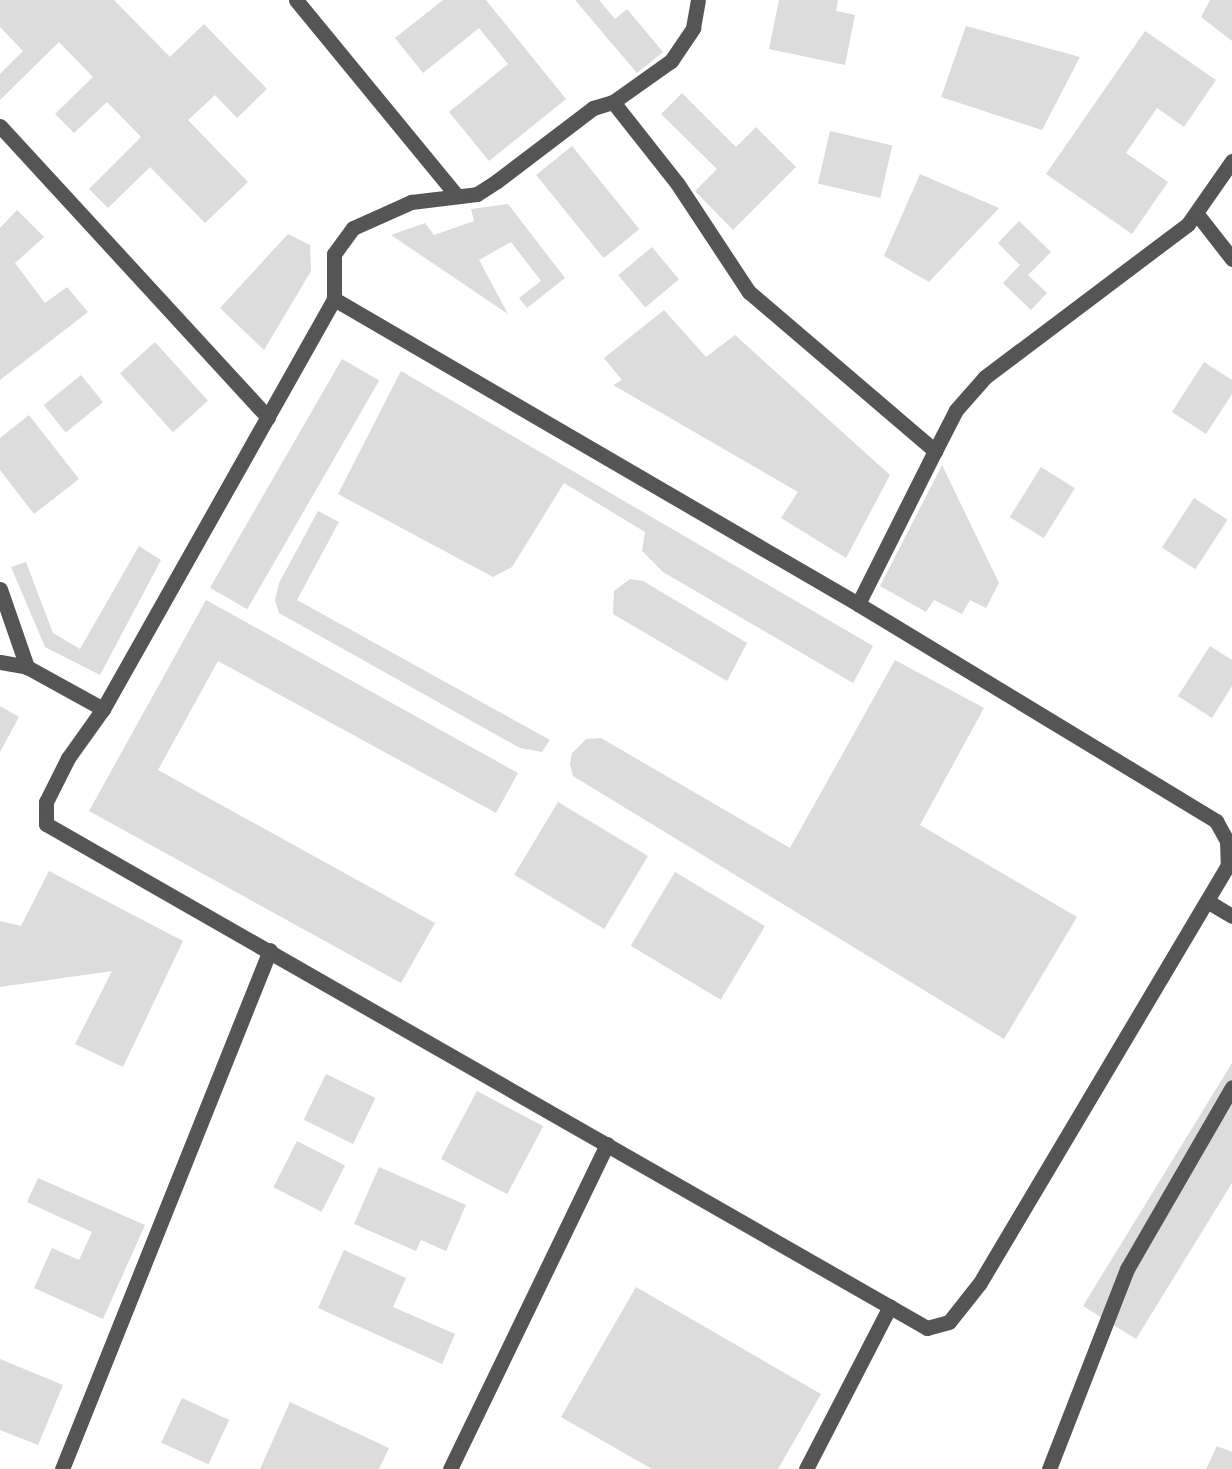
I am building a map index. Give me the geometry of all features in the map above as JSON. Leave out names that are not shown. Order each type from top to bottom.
[{"type":"street","points":[[296,0],[457,196]]},
{"type":"street","points":[[334,299],[858,604],[1216,820],[1227,841],[1228,865],[979,1284],[939,1327],[927,1328],[270,950],[46,824],[44,812],[52,787],[103,709],[334,299],[334,254],[353,228],[411,202],[477,194],[593,108],[613,102],[671,61],[693,28],[698,0]]},
{"type":"street","points":[[613,102],[677,183],[749,292],[935,451]]},
{"type":"street","points":[[0,126],[268,417]]},
{"type":"street","points":[[858,604],[956,410],[985,377],[1197,214],[1232,161]]},
{"type":"street","points":[[1197,214],[1232,259]]},
{"type":"street","points":[[0,589],[27,667]]},
{"type":"street","points":[[0,662],[27,667],[103,709]]},
{"type":"street","points":[[1207,901],[1232,916]]},
{"type":"street","points":[[62,1469],[270,950]]},
{"type":"street","points":[[1049,1469],[1127,1269],[1232,1087]]},
{"type":"street","points":[[450,1469],[607,1144]]},
{"type":"street","points":[[806,1469],[890,1306]]},
{"type":"shaded area","points":[[0,0],[114,0],[170,57],[204,24],[267,89],[237,118],[215,95],[188,120],[248,182],[205,223],[150,167],[108,208],[89,189],[141,137],[107,102],[74,133],[55,114],[93,77],[59,42],[0,100],[0,74],[23,51],[0,27]]},
{"type":"shaded area","points":[[443,0],[486,0],[566,99],[489,161],[449,112],[508,64],[479,28],[423,73],[395,38]]},
{"type":"shaded area","points":[[575,0],[599,0],[615,19],[627,9],[663,52],[637,73]]},
{"type":"shaded area","points":[[779,0],[838,0],[836,11],[855,15],[845,65],[769,49]]},
{"type":"shaded area","points":[[1210,0],[1232,0],[1232,41],[1201,17]]},
{"type":"shaded area","points":[[966,26],[1080,57],[1042,130],[941,97]]},
{"type":"shaded area","points":[[1145,31],[1216,80],[1184,127],[1157,108],[1126,153],[1168,182],[1132,234],[1046,174]]},
{"type":"shaded area","points":[[682,93],[736,147],[756,127],[796,167],[733,230],[695,191],[717,169],[661,114]]},
{"type":"shaded area","points":[[830,131],[892,145],[880,198],[818,184]]},
{"type":"shaded area","points":[[572,146],[639,229],[604,258],[536,175]]},
{"type":"shaded area","points":[[920,174],[999,208],[929,282],[884,256]]},
{"type":"shaded area","points":[[508,204],[565,278],[527,308],[519,298],[541,281],[511,242],[479,260],[508,314],[391,235],[425,223],[434,235],[474,221],[471,209]]},
{"type":"shaded area","points":[[17,210],[44,237],[15,263],[45,303],[67,287],[88,312],[0,380],[0,228]]},
{"type":"shaded area","points":[[1019,221],[1051,252],[1028,275],[1047,293],[1031,310],[1003,283],[1020,265],[998,243]]},
{"type":"shaded area","points":[[288,234],[310,245],[311,271],[264,350],[220,308]]},
{"type":"shaded area","points":[[652,247],[679,279],[645,307],[618,275]]},
{"type":"shaded area","points":[[664,310],[706,357],[735,335],[890,475],[846,558],[781,518],[798,492],[613,385],[622,380],[604,358]]},
{"type":"shaded area","points":[[155,342],[208,401],[173,432],[120,373]]},
{"type":"shaded area","points":[[342,359],[379,380],[247,609],[210,588]]},
{"type":"shaded area","points":[[1204,362],[1232,380],[1232,394],[1206,434],[1172,412]]},
{"type":"shaded area","points":[[401,371],[873,646],[853,683],[663,572],[642,551],[645,532],[564,483],[512,567],[493,577],[338,494]]},
{"type":"shaded area","points":[[81,375],[103,402],[66,432],[44,405]]},
{"type":"shaded area","points":[[29,415],[79,479],[34,514],[0,470],[0,438]]},
{"type":"shaded area","points":[[942,465],[999,583],[986,608],[970,600],[962,614],[934,600],[926,612],[880,586]]},
{"type":"shaded area","points":[[1041,467],[1075,488],[1044,538],[1010,517]]},
{"type":"shaded area","points":[[1194,498],[1228,520],[1195,569],[1162,547]]},
{"type":"shaded area","points":[[318,511],[339,522],[297,600],[550,740],[542,752],[520,748],[279,613],[275,600],[279,583]]},
{"type":"shaded area","points":[[139,546],[161,560],[100,675],[45,647],[11,567],[26,562],[53,633],[80,649]]},
{"type":"shaded area","points":[[630,579],[643,581],[747,643],[727,681],[613,614],[614,591]]},
{"type":"shaded area","points":[[206,600],[518,773],[496,813],[218,661],[158,770],[435,923],[401,983],[89,811]]},
{"type":"shaded area","points":[[1210,646],[1232,660],[1232,686],[1212,718],[1178,696]]},
{"type":"shaded area","points":[[895,660],[984,708],[920,825],[1077,917],[1004,1039],[573,776],[570,765],[572,753],[586,739],[601,738],[790,848]]},
{"type":"shaded area","points":[[0,706],[19,717],[0,752]]},
{"type":"shaded area","points":[[558,802],[648,856],[604,929],[514,875]]},
{"type":"shaded area","points":[[49,871],[183,941],[123,1067],[75,1044],[112,971],[0,987],[0,921],[21,926]]},
{"type":"shaded area","points":[[675,872],[765,926],[721,1000],[631,946]]},
{"type":"shaded area","points":[[1232,1063],[1232,1183],[1136,1339],[1083,1306]]},
{"type":"shaded area","points":[[326,1074],[375,1098],[353,1144],[304,1120]]},
{"type":"shaded area","points":[[477,1091],[543,1126],[507,1194],[441,1159]]},
{"type":"shaded area","points":[[297,1141],[345,1166],[322,1212],[273,1187]]},
{"type":"shaded area","points":[[379,1167],[466,1205],[446,1251],[421,1240],[416,1251],[354,1224]]},
{"type":"shaded area","points":[[38,1178],[145,1225],[103,1319],[34,1288],[52,1248],[79,1260],[92,1232],[27,1202]]},
{"type":"shaded area","points":[[344,1250],[406,1278],[393,1307],[455,1334],[442,1364],[318,1308]]},
{"type":"shaded area","points":[[636,1287],[821,1394],[778,1469],[652,1469],[561,1417]]},
{"type":"shaded area","points":[[0,1359],[63,1385],[38,1445],[0,1430]]},
{"type":"shaded area","points":[[182,1398],[229,1420],[208,1464],[161,1442]]},
{"type":"shaded area","points":[[290,1402],[389,1448],[379,1469],[260,1469]]},
{"type":"shaded area","points":[[1217,1446],[1232,1452],[1232,1469],[1206,1469]]}]
